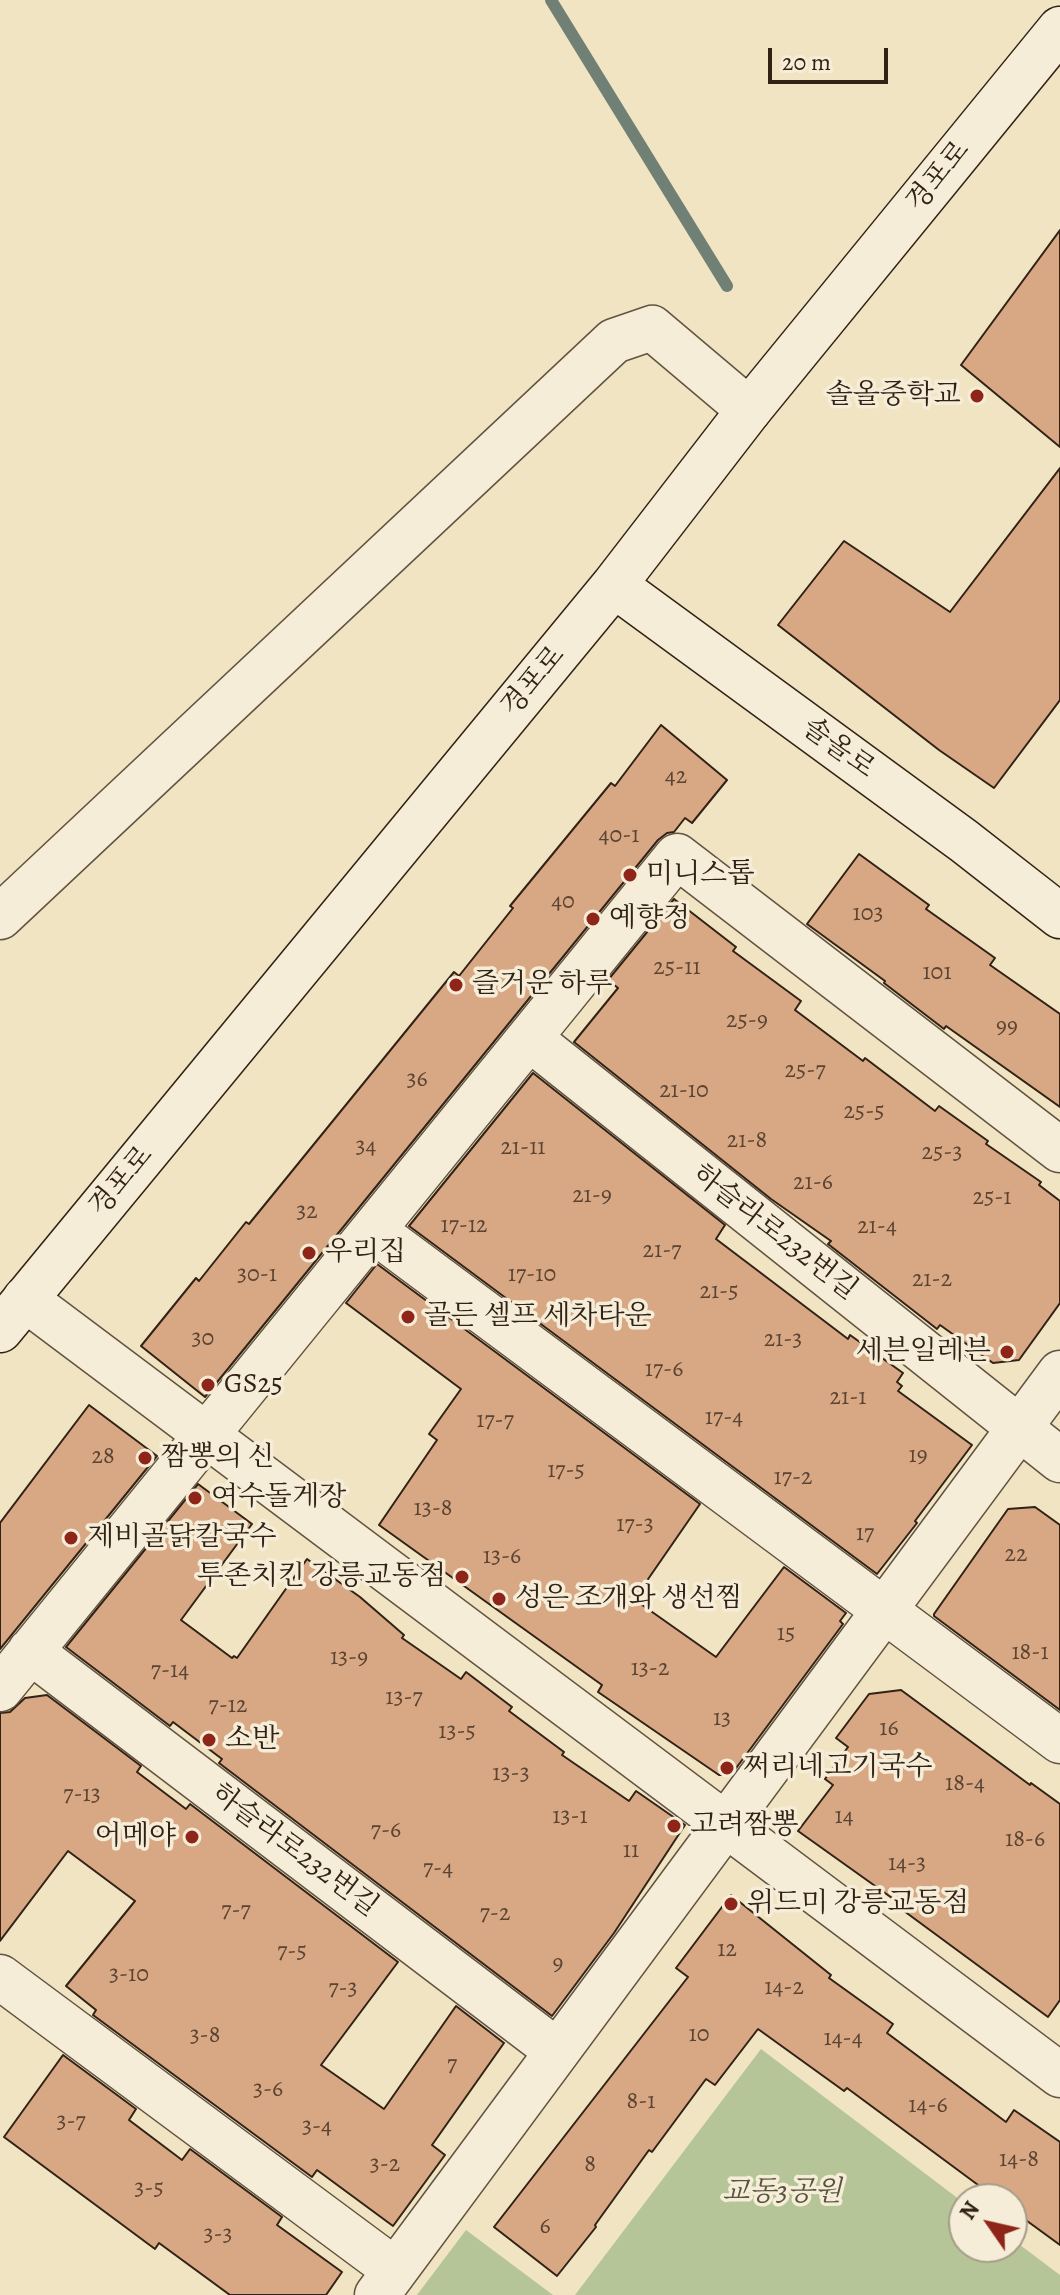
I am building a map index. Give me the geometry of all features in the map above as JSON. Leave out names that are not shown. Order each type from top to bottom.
[{"type":"street","name":"경포로","points":[[13,1314],[614,585],[749,410],[1060,29]]},
{"type":"street","points":[[0,917],[614,341],[652,328],[749,410]]},
{"type":"street","name":"솔올로","points":[[614,585],[964,841],[1060,916]]},
{"type":"street","points":[[0,1689],[677,856],[1060,1150]]},
{"type":"street","name":"하슬라로232번길","points":[[529,1038],[1060,1460]]},
{"type":"street","points":[[373,1230],[1060,1741]]},
{"type":"street","points":[[13,1314],[206,1435],[1060,2075]]},
{"type":"street","points":[[0,1977],[386,2283],[1060,1373]]},
{"type":"street","name":"하슬라로232번길","points":[[30,1651],[557,2051]]},
{"type":"green space","name":"교동3공원","points":[[761,2049],[948,2191],[948,2263],[1028,2263],[1028,2251],[1060,2275],[1060,2295],[575,2295]]},
{"type":"green space","points":[[466,2230],[553,2295],[417,2295]]},
{"type":"building","points":[[1060,230],[1060,447],[961,365]]},
{"type":"building","points":[[1060,468],[1060,700],[994,788],[939,750],[778,625],[844,541],[950,612]]},
{"type":"building","points":[[661,725],[727,780],[692,823],[685,818],[674,832],[658,840],[205,1397],[141,1346],[196,1278],[199,1281],[246,1222],[249,1224],[454,972],[459,976],[513,908],[510,906],[611,783],[615,786]]},
{"type":"building","points":[[859,854],[929,905],[926,909],[995,958],[990,965],[1060,1014],[1060,1107],[946,1026],[944,1029],[807,924]]},
{"type":"building","points":[[674,899],[736,947],[733,951],[801,1001],[795,1010],[935,1111],[939,1106],[988,1141],[986,1144],[1041,1182],[1039,1185],[1060,1201],[1060,1303],[1019,1360],[993,1363],[940,1325],[937,1329],[828,1244],[831,1241],[771,1199],[574,1042],[618,988],[608,980]]},
{"type":"building","points":[[533,1073],[725,1225],[716,1239],[848,1339],[850,1335],[903,1373],[897,1382],[902,1386],[898,1391],[972,1445],[877,1574],[409,1226]]},
{"type":"building","points":[[377,1264],[700,1504],[635,1598],[638,1602],[716,1657],[784,1567],[846,1613],[840,1621],[843,1624],[731,1775],[719,1775],[598,1692],[602,1685],[379,1525],[437,1440],[429,1434],[461,1389],[346,1303]]},
{"type":"building","points":[[89,1405],[157,1456],[0,1649],[0,1523]]},
{"type":"building","points":[[198,1484],[252,1524],[181,1620],[232,1658],[237,1658],[307,1559],[360,1597],[404,1635],[402,1638],[461,1679],[466,1672],[512,1707],[509,1711],[564,1752],[562,1755],[629,1801],[636,1791],[685,1825],[614,1933],[552,2016],[219,1763],[222,1759],[173,1722],[170,1726],[66,1647]]},
{"type":"building","points":[[1035,1507],[1060,1525],[1060,1710],[934,1616],[1008,1509]]},
{"type":"building","points":[[901,1690],[1060,1804],[1060,2000],[1048,2017],[904,1911],[906,1908],[798,1831],[833,1785],[825,1779],[848,1747],[836,1738],[869,1694]]},
{"type":"building","points":[[47,1695],[141,1766],[137,1772],[186,1809],[190,1804],[398,1962],[321,2065],[384,2109],[456,2006],[504,2043],[432,2145],[445,2155],[393,2226],[317,2170],[312,2177],[93,2015],[96,2010],[66,1986],[135,1901],[68,1851],[0,1941],[0,1713],[10,1712],[25,1698]]},
{"type":"building","points":[[731,1895],[831,1975],[829,1978],[893,2024],[887,2033],[1006,2122],[1014,2110],[1060,2142],[1060,2245],[1028,2222],[1028,2183],[975,2183],[847,2088],[844,2091],[758,2029],[715,2085],[706,2079],[652,2152],[649,2150],[596,2227],[557,2276],[494,2227],[688,1977],[676,1968]]},
{"type":"building","points":[[63,2055],[136,2109],[129,2120],[182,2160],[190,2149],[282,2217],[277,2225],[342,2272],[326,2295],[230,2295],[159,2243],[155,2249],[4,2137]]},
{"type":"waterway","points":[[551,0],[727,286]]},
{"type":"place","name":"솔올중학교","points":[[977,396]]},
{"type":"place","name":"미니스톱","points":[[630,875]]},
{"type":"place","name":"예향정","points":[[593,919]]},
{"type":"place","name":"즐거운 하루","points":[[456,985]]},
{"type":"place","name":"우리집","points":[[309,1253]]},
{"type":"place","name":"골든 셀프 세차타운","points":[[408,1317]]},
{"type":"place","name":"세븐일레븐","points":[[1007,1352]]},
{"type":"place","name":"GS25","points":[[208,1385]]},
{"type":"place","name":"짬뽕의 신","points":[[145,1458]]},
{"type":"place","name":"여수돌게장","points":[[195,1498]]},
{"type":"place","name":"제비골닭칼국수","points":[[71,1538]]},
{"type":"place","name":"투존치킨 강릉교동점","points":[[462,1577]]},
{"type":"place","name":"성은 조개와 생선찜","points":[[499,1599]]},
{"type":"place","name":"소반","points":[[209,1740]]},
{"type":"place","name":"쩌리네고기국수","points":[[727,1768]]},
{"type":"place","name":"고려짬뽕","points":[[674,1826]]},
{"type":"place","name":"어메야","points":[[192,1837]]},
{"type":"place","name":"위드미 강릉교동점","points":[[731,1904]]}]
